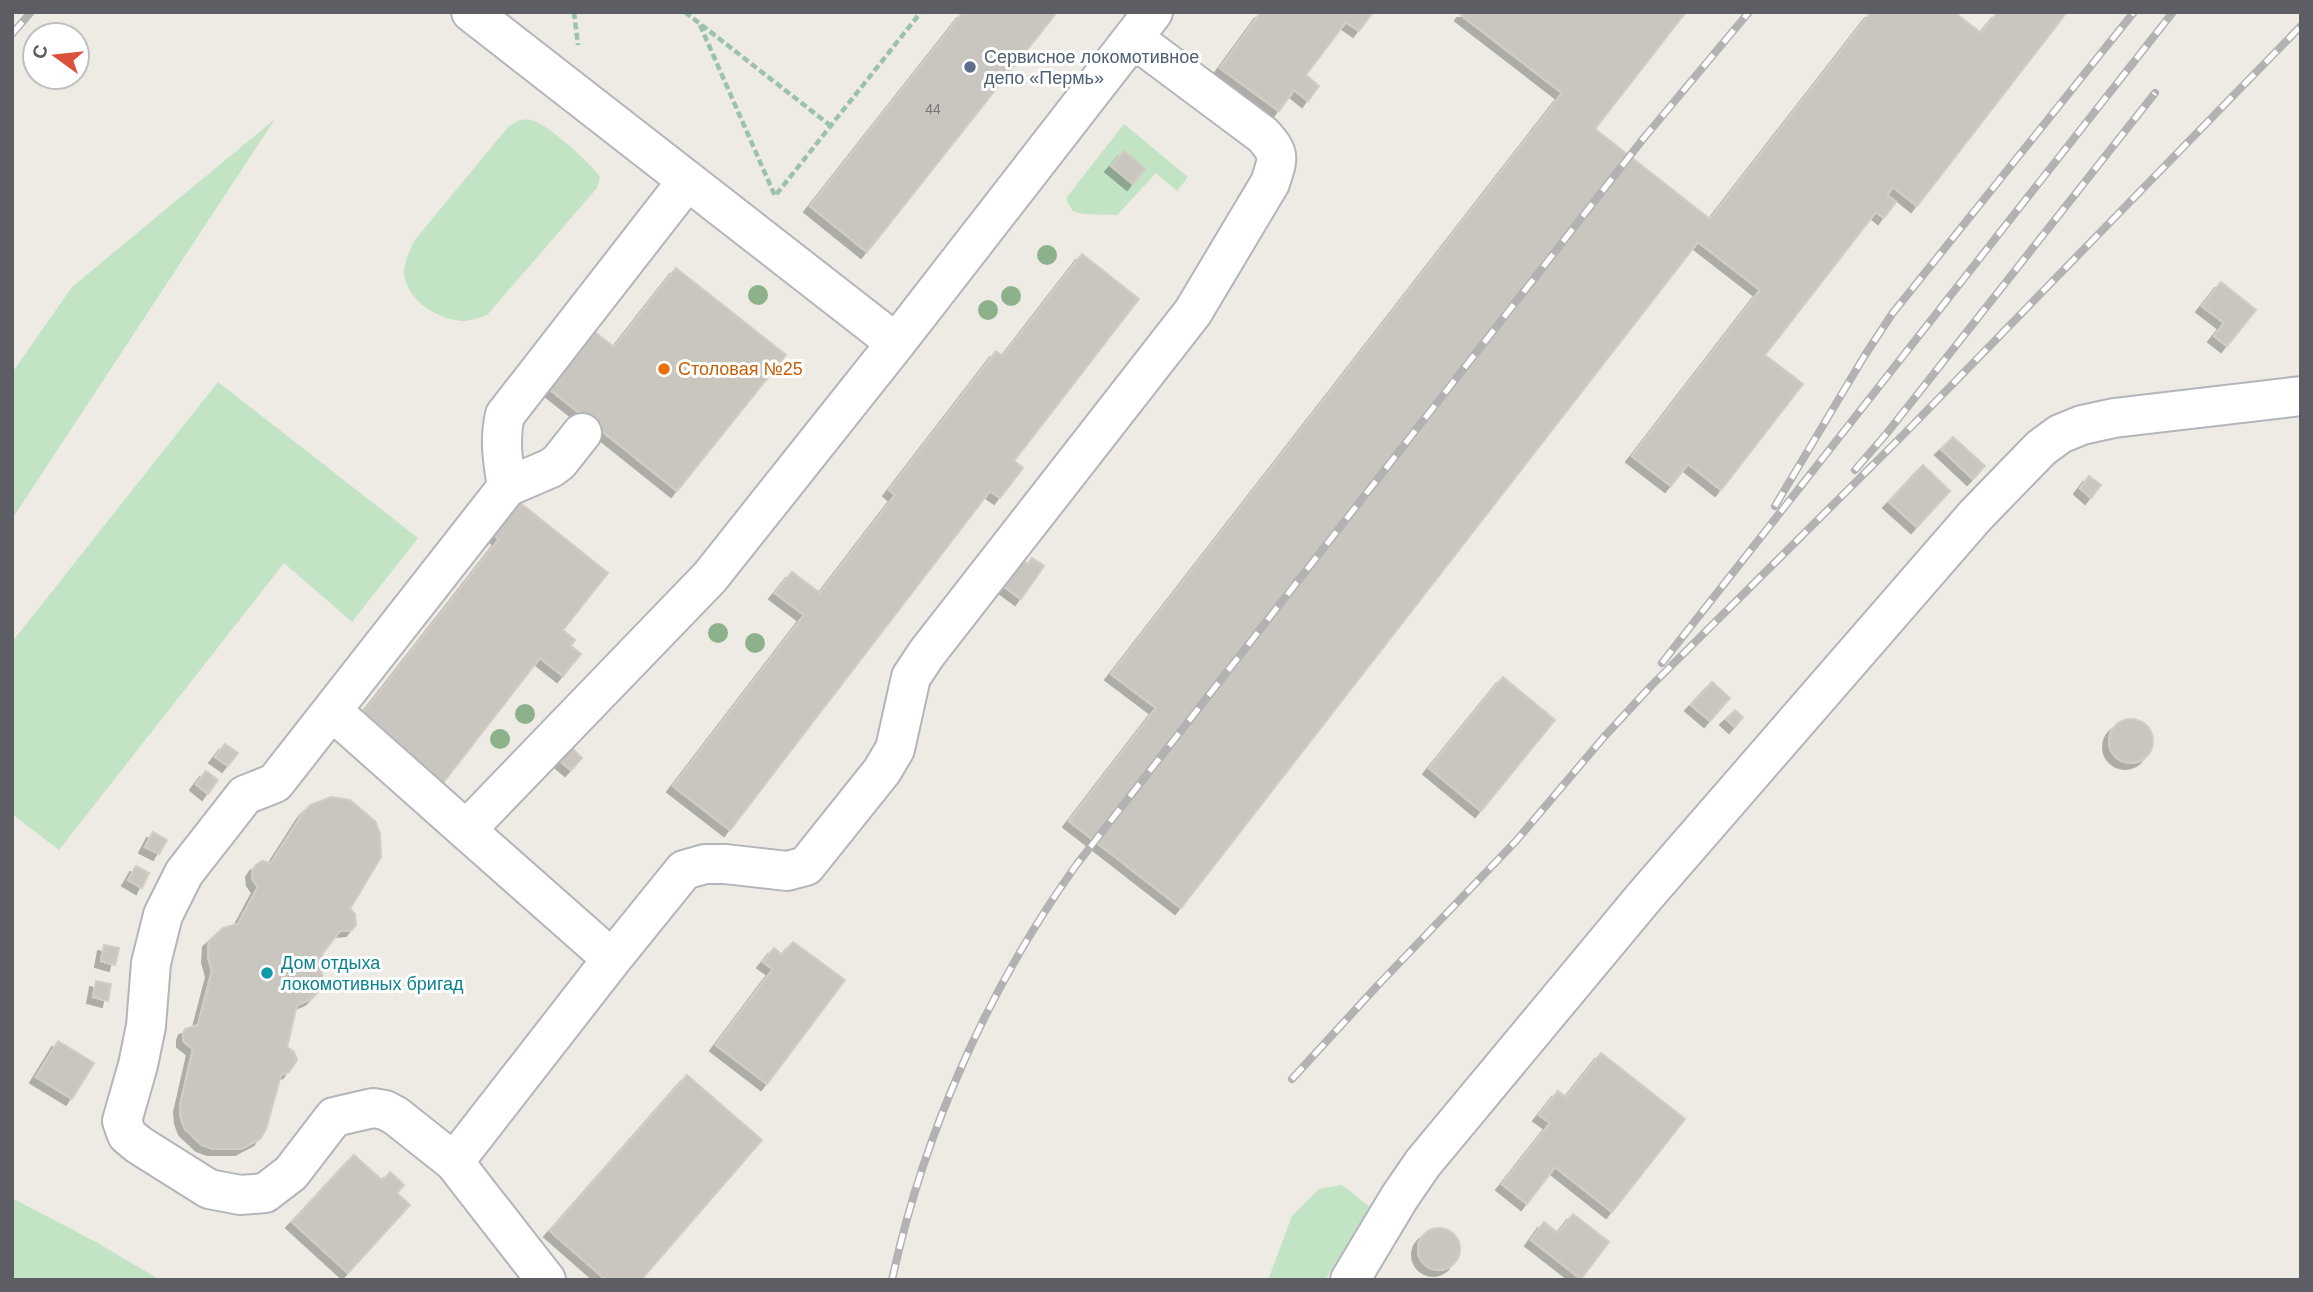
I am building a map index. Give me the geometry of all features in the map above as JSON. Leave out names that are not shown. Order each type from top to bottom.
[{"type":"lane","points":[[471,12],[896,343]]},
{"type":"lane","points":[[454,1162],[684,870],[715,864],[787,871],[806,866],[823,846],[882,771],[895,749],[911,677],[927,653],[1193,312],[1270,183],[1277,162],[1275,148],[1143,25],[710,577],[466,830]]},
{"type":"lane","points":[[507,487],[501,445],[501,429],[505,415],[687,181]]},
{"type":"lane","points":[[1350,1280],[1423,1163],[1484,1089],[1645,896],[1975,516],[2041,449],[2060,434],[2082,425],[2114,418],[2301,396]]},
{"type":"lane","points":[[546,1280],[454,1162],[385,1110],[361,1109],[334,1117],[290,1173],[265,1193],[240,1195],[209,1189],[185,1175],[127,1135],[122,1121],[143,1039],[151,963],[163,915],[184,873],[244,795],[275,783],[507,487],[551,468],[582,433]]},
{"type":"lane","points":[[332,710],[612,959]]},
{"type":"path","points":[[684,12],[831,126]]},
{"type":"path","points":[[700,25],[775,196],[921,12]]},
{"type":"green space","points":[[275,119],[12,519],[12,373],[72,287]]},
{"type":"green space","points":[[520,120],[538,123],[568,144],[600,177],[597,188],[487,315],[465,321],[435,313],[418,300],[406,283],[405,265],[414,241],[509,126]]},
{"type":"green space","points":[[1124,124],[1188,177],[1177,191],[1156,173],[1117,215],[1073,211],[1067,197]],"holes":[[[1124,151],[1145,169],[1133,184],[1111,167]]]},
{"type":"green space","points":[[218,382],[418,538],[352,622],[284,563],[59,850],[12,814],[12,642]]},
{"type":"green space","points":[[1342,1185],[1372,1209],[1325,1280],[1268,1280],[1292,1216],[1319,1189]]},
{"type":"green space","points":[[12,1198],[96,1242],[160,1280],[12,1280]]},
{"type":"building","points":[[963,12],[1057,12],[867,252],[810,206]]},
{"type":"building","points":[[1261,12],[1373,12],[1359,31],[1346,22],[1306,75],[1319,86],[1308,101],[1294,90],[1279,111],[1220,68]]},
{"type":"building","points":[[1463,12],[1686,12],[1595,129],[1710,219],[1871,12],[1954,12],[1981,33],[1998,12],[2067,12],[1917,206],[1893,187],[1887,195],[1896,202],[1884,218],[1876,212],[1765,355],[1803,384],[1721,490],[1688,464],[1671,486],[1632,456],[1760,290],[1698,242],[1181,908],[1069,821],[1156,708],[1111,674],[1562,93],[1461,15]]},
{"type":"building","points":[[1124,151],[1145,169],[1133,184],[1111,166]]},
{"type":"building","points":[[1082,254],[1139,299],[1014,461],[1023,468],[1000,498],[990,491],[730,830],[673,786],[804,615],[775,593],[792,572],[820,593],[895,495],[889,490],[996,351],[1003,356]]},
{"type":"building","name":"Столовая №25","points":[[676,268],[786,355],[677,491],[542,383],[587,326],[614,347]]},
{"type":"building","points":[[2221,282],[2256,310],[2227,346],[2214,336],[2224,323],[2202,306]]},
{"type":"building","points":[[1953,437],[1985,466],[1973,479],[1941,449]]},
{"type":"building","points":[[1923,465],[1950,491],[1917,527],[1889,502]]},
{"type":"building","points":[[2089,476],[2101,485],[2091,498],[2080,488]]},
{"type":"building","points":[[514,498],[608,573],[563,630],[575,640],[571,646],[581,654],[563,676],[540,658],[439,788],[356,722],[499,539],[489,531]]},
{"type":"building","points":[[1009,551],[1028,564],[1032,558],[1044,566],[1021,599],[991,577]]},
{"type":"building","points":[[1503,677],[1555,720],[1481,811],[1429,768]]},
{"type":"building","points":[[1712,682],[1730,698],[1710,721],[1691,705]]},
{"type":"building","points":[[1735,710],[1743,717],[1735,727],[1726,719]]},
{"type":"building","points":[[2131,719],[2146,726],[2153,741],[2146,756],[2131,763],[2116,756],[2109,741],[2116,726]]},
{"type":"building","points":[[225,744],[238,753],[228,766],[215,757]]},
{"type":"building","points":[[571,747],[582,758],[571,770],[559,760]]},
{"type":"building","points":[[206,771],[218,780],[208,794],[196,784]]},
{"type":"building","name":"Дом отдыха локомотивных бригад","points":[[331,797],[350,800],[375,821],[380,833],[381,857],[350,909],[355,914],[356,925],[352,930],[340,931],[323,953],[319,963],[322,974],[321,989],[311,999],[297,1005],[287,1047],[294,1052],[297,1060],[289,1072],[281,1075],[266,1129],[260,1139],[241,1149],[213,1149],[202,1145],[185,1129],[180,1106],[193,1049],[183,1041],[183,1034],[185,1029],[198,1025],[212,971],[208,957],[209,941],[223,928],[238,924],[258,887],[253,880],[252,871],[256,865],[262,861],[271,863],[310,805]]},
{"type":"building","points":[[153,832],[167,840],[159,854],[145,847]]},
{"type":"building","points":[[136,866],[149,873],[142,888],[128,880]]},
{"type":"building","points":[[793,942],[845,980],[767,1084],[716,1045],[773,969],[763,962],[774,948],[782,955]]},
{"type":"building","points":[[104,945],[119,948],[115,965],[101,961]]},
{"type":"building","points":[[96,981],[111,984],[108,1001],[93,997]]},
{"type":"building","points":[[58,1041],[94,1063],[72,1099],[36,1077]]},
{"type":"building","points":[[1601,1053],[1685,1119],[1612,1212],[1555,1167],[1527,1204],[1502,1184],[1550,1123],[1539,1115],[1558,1091],[1566,1097]]},
{"type":"building","points":[[687,1075],[762,1140],[641,1280],[606,1280],[550,1231]]},
{"type":"building","points":[[354,1155],[383,1181],[390,1172],[404,1185],[397,1193],[410,1205],[348,1273],[292,1222]]},
{"type":"building","points":[[1573,1214],[1609,1242],[1581,1279],[1531,1240],[1544,1222],[1558,1233]]},
{"type":"building","points":[[1439,1228],[1454,1234],[1460,1249],[1454,1264],[1439,1270],[1424,1264],[1418,1249],[1424,1234]]},
{"type":"railway","points":[[12,34],[31,12]]},
{"type":"railway","points":[[892,1280],[922,1169],[941,1115],[988,1010],[1045,911],[1077,864],[1643,139],[1749,12]]},
{"type":"railway","points":[[1775,506],[1892,314],[2134,12]]},
{"type":"railway","points":[[1662,663],[2173,12]]},
{"type":"railway","points":[[1292,1079],[1516,841],[1651,686],[1906,432],[2301,26]]},
{"type":"railway","points":[[1855,470],[2155,93]]},
{"type":"place","name":"Сервисное локомотивное депо «Пермь»","points":[[970,67]]},
{"type":"place","name":"Столовая №25","points":[[664,369]]},
{"type":"place","name":"Дом отдыха локомотивных бригад","points":[[267,973]]}]
